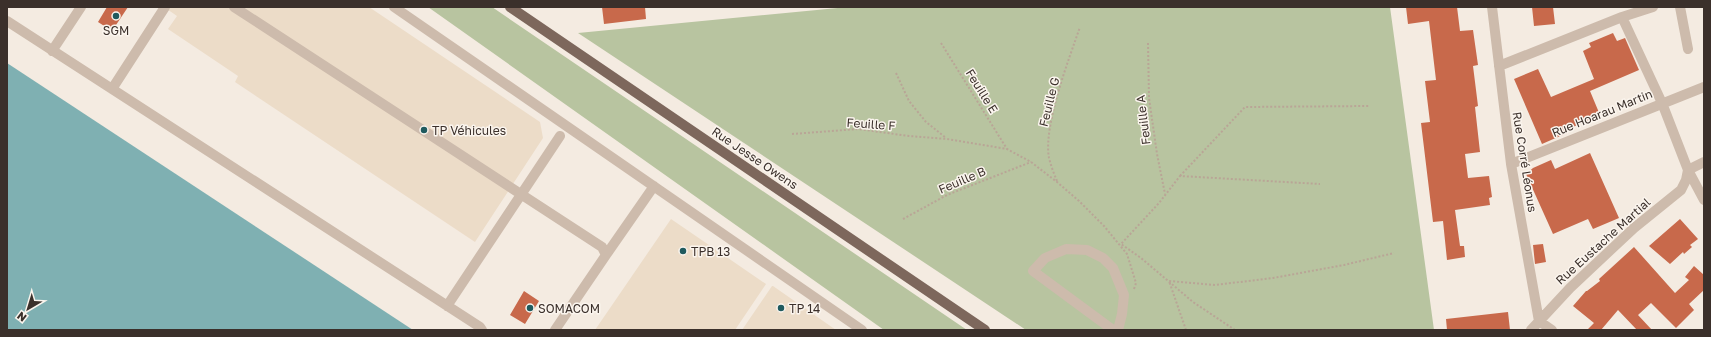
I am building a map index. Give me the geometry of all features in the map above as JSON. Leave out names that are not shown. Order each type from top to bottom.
[{"type":"main road","name":"Rue Jesse Owens","points":[[510,7],[985,330]]},
{"type":"lane","points":[[52,51],[80,7]]},
{"type":"lane","points":[[112,89],[164,7]]},
{"type":"lane","points":[[234,7],[602,247],[606,255]]},
{"type":"lane","points":[[394,7],[862,330]]},
{"type":"lane","name":"Rue Corré Léonus","points":[[1492,7],[1511,164],[1539,320]]},
{"type":"lane","points":[[1499,66],[1622,17],[1653,7]]},
{"type":"lane","points":[[1680,7],[1688,49]]},
{"type":"lane","points":[[1622,17],[1662,103],[1688,170],[1704,200]]},
{"type":"lane","points":[[7,21],[482,330]]},
{"type":"lane","name":"Rue Hoarau Martin","points":[[1511,164],[1704,87]]},
{"type":"lane","points":[[447,306],[560,136]]},
{"type":"lane","points":[[1688,170],[1704,162]]},
{"type":"lane","name":"Rue Eustache Martial","points":[[1531,330],[1570,288],[1634,228],[1681,190],[1686,180],[1688,170]]},
{"type":"lane","points":[[555,330],[654,186]]},
{"type":"lane","points":[[1113,330],[1033,271],[1045,258],[1066,249],[1087,250],[1103,258],[1113,268],[1124,295],[1122,314],[1118,330]]},
{"type":"lane","points":[[1539,320],[1552,330]]},
{"type":"path","name":"Feuille G","points":[[1057,182],[1049,157],[1049,137],[1057,98],[1080,28]]},
{"type":"path","name":"Feuille E","points":[[941,43],[1007,149]]},
{"type":"path","name":"Feuille A","points":[[1148,43],[1149,98],[1156,154],[1165,194]]},
{"type":"path","points":[[896,73],[908,101],[926,122],[947,139]]},
{"type":"path","points":[[1121,244],[1159,203],[1180,176],[1245,108],[1369,106]]},
{"type":"path","name":"Feuille F","points":[[792,134],[858,129],[909,136],[947,139],[1007,149]]},
{"type":"path","points":[[1007,149],[1031,162],[1057,182],[1079,201],[1121,244],[1141,258],[1193,302],[1234,330]]},
{"type":"path","name":"Feuille B","points":[[902,220],[947,195],[1031,162]]},
{"type":"path","points":[[1180,176],[1320,184]]},
{"type":"path","points":[[1121,244],[1127,254],[1136,283],[1132,295]]},
{"type":"path","points":[[1169,281],[1215,285],[1273,278],[1344,265],[1394,253]]},
{"type":"path","points":[[1169,281],[1186,330]]},
{"type":"green space","points":[[428,7],[492,7],[967,330],[884,330]]},
{"type":"green space","points":[[848,7],[1390,7],[1434,330],[1026,330],[578,33]]},
{"type":"shaded area","name":"TP Véhicules","points":[[164,7],[369,7],[540,122],[543,138],[475,242],[235,82],[238,76],[168,29],[177,16]]},
{"type":"shaded area","name":"TPB 13","points":[[671,219],[766,284],[735,330],[595,330]]},
{"type":"shaded area","name":"TP 14","points":[[773,286],[836,330],[742,330]]},
{"type":"water","points":[[7,63],[413,330],[7,330]]},
{"type":"building","points":[[107,7],[128,7],[112,31],[98,22]]},
{"type":"building","points":[[602,7],[645,7],[646,19],[604,24]]},
{"type":"building","points":[[1406,7],[1457,7],[1460,31],[1473,30],[1478,65],[1473,66],[1478,106],[1475,107],[1480,152],[1465,154],[1468,178],[1489,176],[1492,197],[1489,198],[1490,205],[1455,210],[1460,246],[1464,246],[1465,257],[1447,260],[1443,221],[1433,222],[1421,123],[1430,122],[1425,81],[1436,80],[1429,21],[1408,24]]},
{"type":"building","points":[[1532,7],[1553,7],[1555,24],[1534,26]]},
{"type":"building","points":[[1613,33],[1617,41],[1625,38],[1639,70],[1590,91],[1600,115],[1566,130],[1567,133],[1542,144],[1514,79],[1538,69],[1551,97],[1594,79],[1583,51],[1591,47],[1589,43]]},
{"type":"building","points":[[1590,153],[1619,218],[1593,229],[1588,219],[1553,234],[1526,174],[1533,168],[1551,160],[1555,169]]},
{"type":"building","points":[[1680,219],[1698,239],[1690,245],[1692,247],[1684,254],[1683,252],[1670,264],[1649,246]]},
{"type":"building","points":[[1543,244],[1546,262],[1535,264],[1533,245]]},
{"type":"building","points":[[1634,247],[1675,293],[1689,280],[1685,277],[1694,266],[1704,275],[1704,290],[1689,304],[1694,310],[1676,328],[1651,303],[1638,315],[1652,330],[1637,330],[1618,310],[1601,330],[1587,330],[1594,323],[1573,306],[1586,291],[1600,281],[1599,279]]},
{"type":"building","points":[[524,291],[539,301],[525,324],[510,315]]},
{"type":"building","points":[[1508,312],[1510,330],[1447,330],[1446,319]]},
{"type":"place","name":"SGM","points":[[116,16]]},
{"type":"place","name":"TP Véhicules","points":[[424,130]]},
{"type":"place","name":"TPB 13","points":[[683,251]]},
{"type":"place","name":"SOMACOM","points":[[530,308]]},
{"type":"place","name":"TP 14","points":[[781,308]]}]
